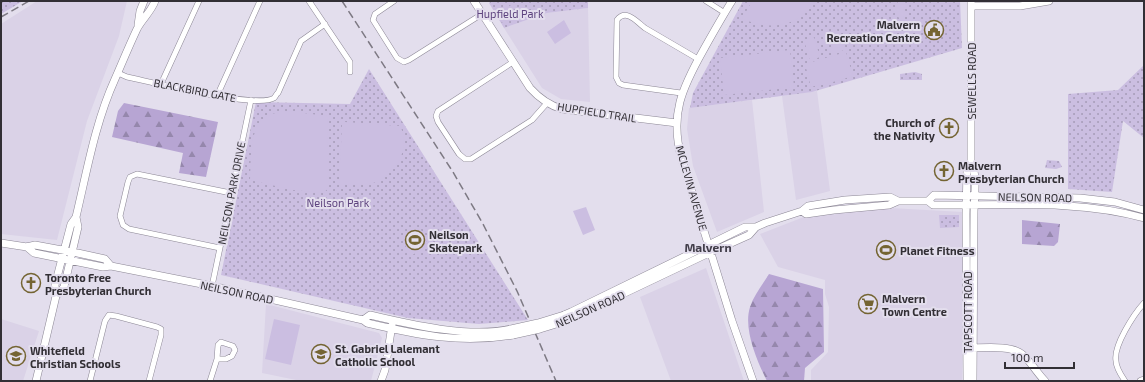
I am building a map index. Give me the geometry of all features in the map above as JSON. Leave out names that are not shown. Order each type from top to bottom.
[{"type":"main road","points":[[138,28],[140,10],[144,1]]},
{"type":"main road","points":[[36,381],[56,296],[55,285],[71,224],[76,217],[97,130],[118,73],[138,28],[155,1]]},
{"type":"main road","name":"HUPFIELD TRAIL","points":[[474,1],[530,88],[536,95],[547,103],[562,109],[677,123]]},
{"type":"main road","name":"MCLEVIN AVENUE","points":[[732,1],[690,74],[678,105],[677,123],[679,149],[753,381]]},
{"type":"main road","points":[[971,4],[1020,6],[1049,1]]},
{"type":"main road","name":"SEWELLS ROAD","points":[[971,4],[971,161],[974,169],[975,196]]},
{"type":"main road","name":"SEWELLS ROAD","points":[[967,196],[967,170],[971,161]]},
{"type":"main road","name":"NEILSON ROAD","points":[[928,201],[934,195],[1066,197],[1115,202],[1144,210]]},
{"type":"main road","name":"TAPSCOTT ROAD","points":[[967,196],[970,206],[970,348],[967,381]]},
{"type":"main road","name":"TAPSCOTT ROAD","points":[[970,206],[975,196]]},
{"type":"main road","name":"NEILSON ROAD","points":[[27,247],[34,253],[103,267],[111,266],[212,286],[363,320],[367,323],[392,329],[456,339],[478,340],[512,332],[538,323],[565,318],[572,312],[710,248],[744,227],[756,227],[782,216],[802,211],[808,206],[849,200],[890,197],[898,201]]},
{"type":"main road","points":[[1011,197],[1011,206]]},
{"type":"main road","points":[[849,200],[849,208]]},
{"type":"main road","name":"NEILSON ROAD","points":[[802,211],[806,214],[849,208],[889,205],[898,201],[928,201],[933,205],[1094,207],[1144,218]]},
{"type":"main road","points":[[56,296],[64,287],[71,260],[78,228],[76,217]]},
{"type":"main road","name":"NEILSON ROAD","points":[[1,243],[27,247],[35,245],[64,250],[105,259],[111,266]]},
{"type":"main road","name":"NEILSON ROAD","points":[[363,320],[370,315],[450,330],[512,332]]},
{"type":"main road","points":[[381,381],[385,370],[393,320]]},
{"type":"main road","points":[[970,348],[1006,348],[1018,352],[1023,355],[1045,381]]},
{"type":"main road","name":"TAPSCOTT ROAD","points":[[970,348],[974,381]]},
{"type":"street","points":[[161,84],[199,1]]},
{"type":"street","points":[[217,96],[260,1]]},
{"type":"street","points":[[309,1],[350,62],[350,72]]},
{"type":"street","points":[[394,1],[377,12],[373,20],[397,58],[404,62],[482,14]]},
{"type":"street","points":[[706,1],[725,13]]},
{"type":"street","points":[[682,93],[623,85],[619,83],[616,77],[617,20],[622,16],[627,15],[639,22],[645,28],[698,59]]},
{"type":"street","name":"BLACKBIRD GATE","points":[[118,73],[127,77],[217,96],[251,100],[274,98],[278,93],[301,41],[325,24]]},
{"type":"street","points":[[513,62],[438,111],[436,116],[438,122],[459,154],[465,159],[471,159],[532,120],[547,103]]},
{"type":"street","name":"NEILSON PARK DRIVE","points":[[212,286],[251,100]]},
{"type":"street","points":[[220,248],[129,229],[123,225],[120,216],[128,182],[130,178],[137,174],[231,193]]},
{"type":"street","points":[[1125,381],[1116,364],[1116,351],[1132,318],[1144,303]]},
{"type":"street","points":[[90,381],[104,321],[108,315],[157,327],[161,330],[149,381]]},
{"type":"street","points":[[210,381],[217,358]]},
{"type":"shaded area","points":[[37,1],[127,1],[119,36],[87,121],[57,240],[1,234],[1,24]]},
{"type":"shaded area","points":[[588,8],[590,102],[561,99],[542,88],[504,28],[547,13]]},
{"type":"shaded area","points":[[817,91],[830,191],[796,200],[782,96]]},
{"type":"shaded area","points":[[752,100],[764,212],[717,232],[693,166],[687,129],[689,108]]},
{"type":"shaded area","points":[[890,208],[963,212],[962,381],[811,381],[811,370],[828,352],[829,307],[825,294],[825,280],[778,267],[760,234],[809,215]]},
{"type":"shaded area","points":[[706,268],[744,381],[671,381],[640,297]]},
{"type":"shaded area","name":"St. Gabriel Lalemant Catholic School","points":[[266,304],[379,333],[382,338],[371,381],[301,381],[262,373]]},
{"type":"shaded area","name":"Whitefield Christian Schools","points":[[1,319],[39,331],[23,381],[1,381]]},
{"type":"green space","points":[[1,1],[23,1],[1,14]]},
{"type":"green space","name":"Hupfield Park","points":[[492,1],[588,1],[588,8],[547,13],[504,28],[489,3]]},
{"type":"green space","points":[[743,1],[960,1],[962,48],[812,92],[690,108],[693,93]]},
{"type":"green space","points":[[752,1],[815,1],[808,10],[790,22],[766,25],[742,19]]},
{"type":"green space","points":[[898,1],[906,3],[903,19],[895,16]]},
{"type":"green space","points":[[511,5],[516,13],[502,23],[497,15]]},
{"type":"green space","points":[[564,20],[571,33],[555,44],[547,32]]},
{"type":"green space","points":[[837,30],[844,50],[834,54],[827,33]]},
{"type":"green space","points":[[814,37],[820,57],[810,61],[804,40]]},
{"type":"green space","points":[[790,50],[794,87],[724,95],[720,58]]},
{"type":"green space","points":[[846,52],[853,76],[811,87],[805,64]]},
{"type":"green space","points":[[1144,65],[1144,138],[1123,121],[1112,192],[1068,189],[1068,94],[1118,90]]},
{"type":"green space","name":"Neilson Park","points":[[369,69],[528,320],[479,324],[408,318],[221,275],[256,102],[350,104]]},
{"type":"green space","points":[[915,72],[922,74],[922,80],[900,80],[900,74]]},
{"type":"green space","points":[[124,103],[218,122],[206,177],[179,173],[183,153],[112,137],[118,111]]},
{"type":"green space","points":[[288,111],[327,116],[329,188],[323,193],[293,190],[250,180],[253,138],[259,123],[270,115]]},
{"type":"green space","points":[[345,122],[400,126],[403,134],[403,152],[394,168],[388,174],[369,184],[339,184],[342,125]]},
{"type":"green space","points":[[1047,160],[1059,161],[1062,167],[1056,169],[1045,168]]},
{"type":"green space","points":[[586,207],[595,230],[583,235],[573,211]]},
{"type":"green space","points":[[939,215],[959,215],[959,227],[940,228]]},
{"type":"green space","points":[[1022,220],[1060,224],[1058,242],[1054,246],[1022,244]]},
{"type":"green space","name":"Neilson Skatepark","points":[[414,228],[421,230],[429,246],[412,255],[403,242],[405,233]]},
{"type":"green space","points":[[769,274],[823,289],[824,352],[805,368],[804,381],[767,381],[752,345],[748,325],[750,307],[756,294]]},
{"type":"green space","points":[[274,319],[300,325],[291,365],[265,359]]},
{"type":"railway","points":[[1,17],[29,1]]},
{"type":"railway","points":[[342,1],[453,172],[483,224],[517,291],[556,381]]},
{"type":"place","name":"Malvern Recreation Centre","points":[[934,30]]},
{"type":"place","name":"Church of the Nativity","points":[[949,128]]},
{"type":"place","name":"Malvern Presbyterian Church","points":[[944,171]]},
{"type":"place","name":"Neilson Skatepark","points":[[415,240]]},
{"type":"place","name":"Planet Fitness","points":[[886,250]]},
{"type":"place","name":"Toronto Free Presbyterian Church","points":[[31,283]]},
{"type":"place","name":"Malvern Town Centre","points":[[868,304]]},
{"type":"place","name":"St. Gabriel Lalemant Catholic School","points":[[321,354]]},
{"type":"place","name":"Whitefield Christian Schools","points":[[16,356]]},
{"type":"district","name":"Malvern","points":[[708,247]]}]
